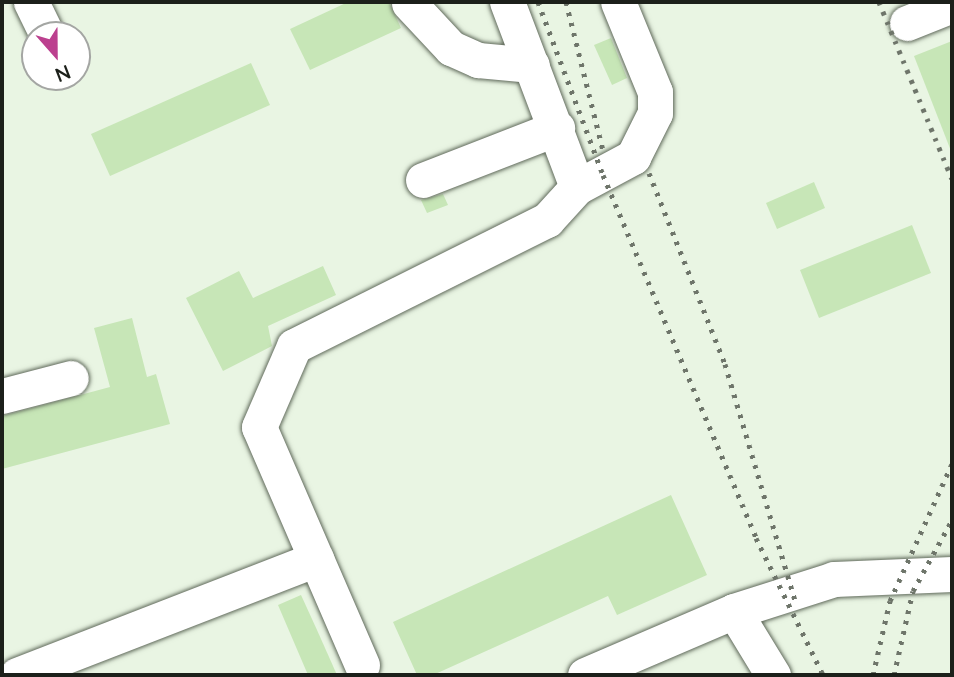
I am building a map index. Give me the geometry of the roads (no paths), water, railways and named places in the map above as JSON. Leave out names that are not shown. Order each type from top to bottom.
[{"type":"street","points":[[31,2],[40,21]]},
{"type":"street","points":[[507,2],[557,128],[577,187]]},
{"type":"street","points":[[362,665],[259,427],[294,346],[547,220],[577,187],[633,157],[655,113],[655,92],[618,2]]},
{"type":"street","points":[[409,4],[451,48],[478,60],[532,65]]},
{"type":"street","points":[[907,23],[952,5]]},
{"type":"street","points":[[423,180],[557,128]]},
{"type":"street","points":[[2,396],[71,378]]},
{"type":"street","points":[[17,675],[316,559]]},
{"type":"street","points":[[585,675],[734,611],[834,579],[952,574]]},
{"type":"street","points":[[734,611],[773,675]]},
{"type":"railway","points":[[538,2],[603,175],[756,538],[823,675]]},
{"type":"railway","points":[[566,2],[603,150]]},
{"type":"railway","points":[[879,2],[952,179]]},
{"type":"railway","points":[[649,173],[725,364],[795,600]]},
{"type":"railway","points":[[873,675],[890,601],[952,464]]},
{"type":"railway","points":[[894,675],[913,591],[952,520]]}]
